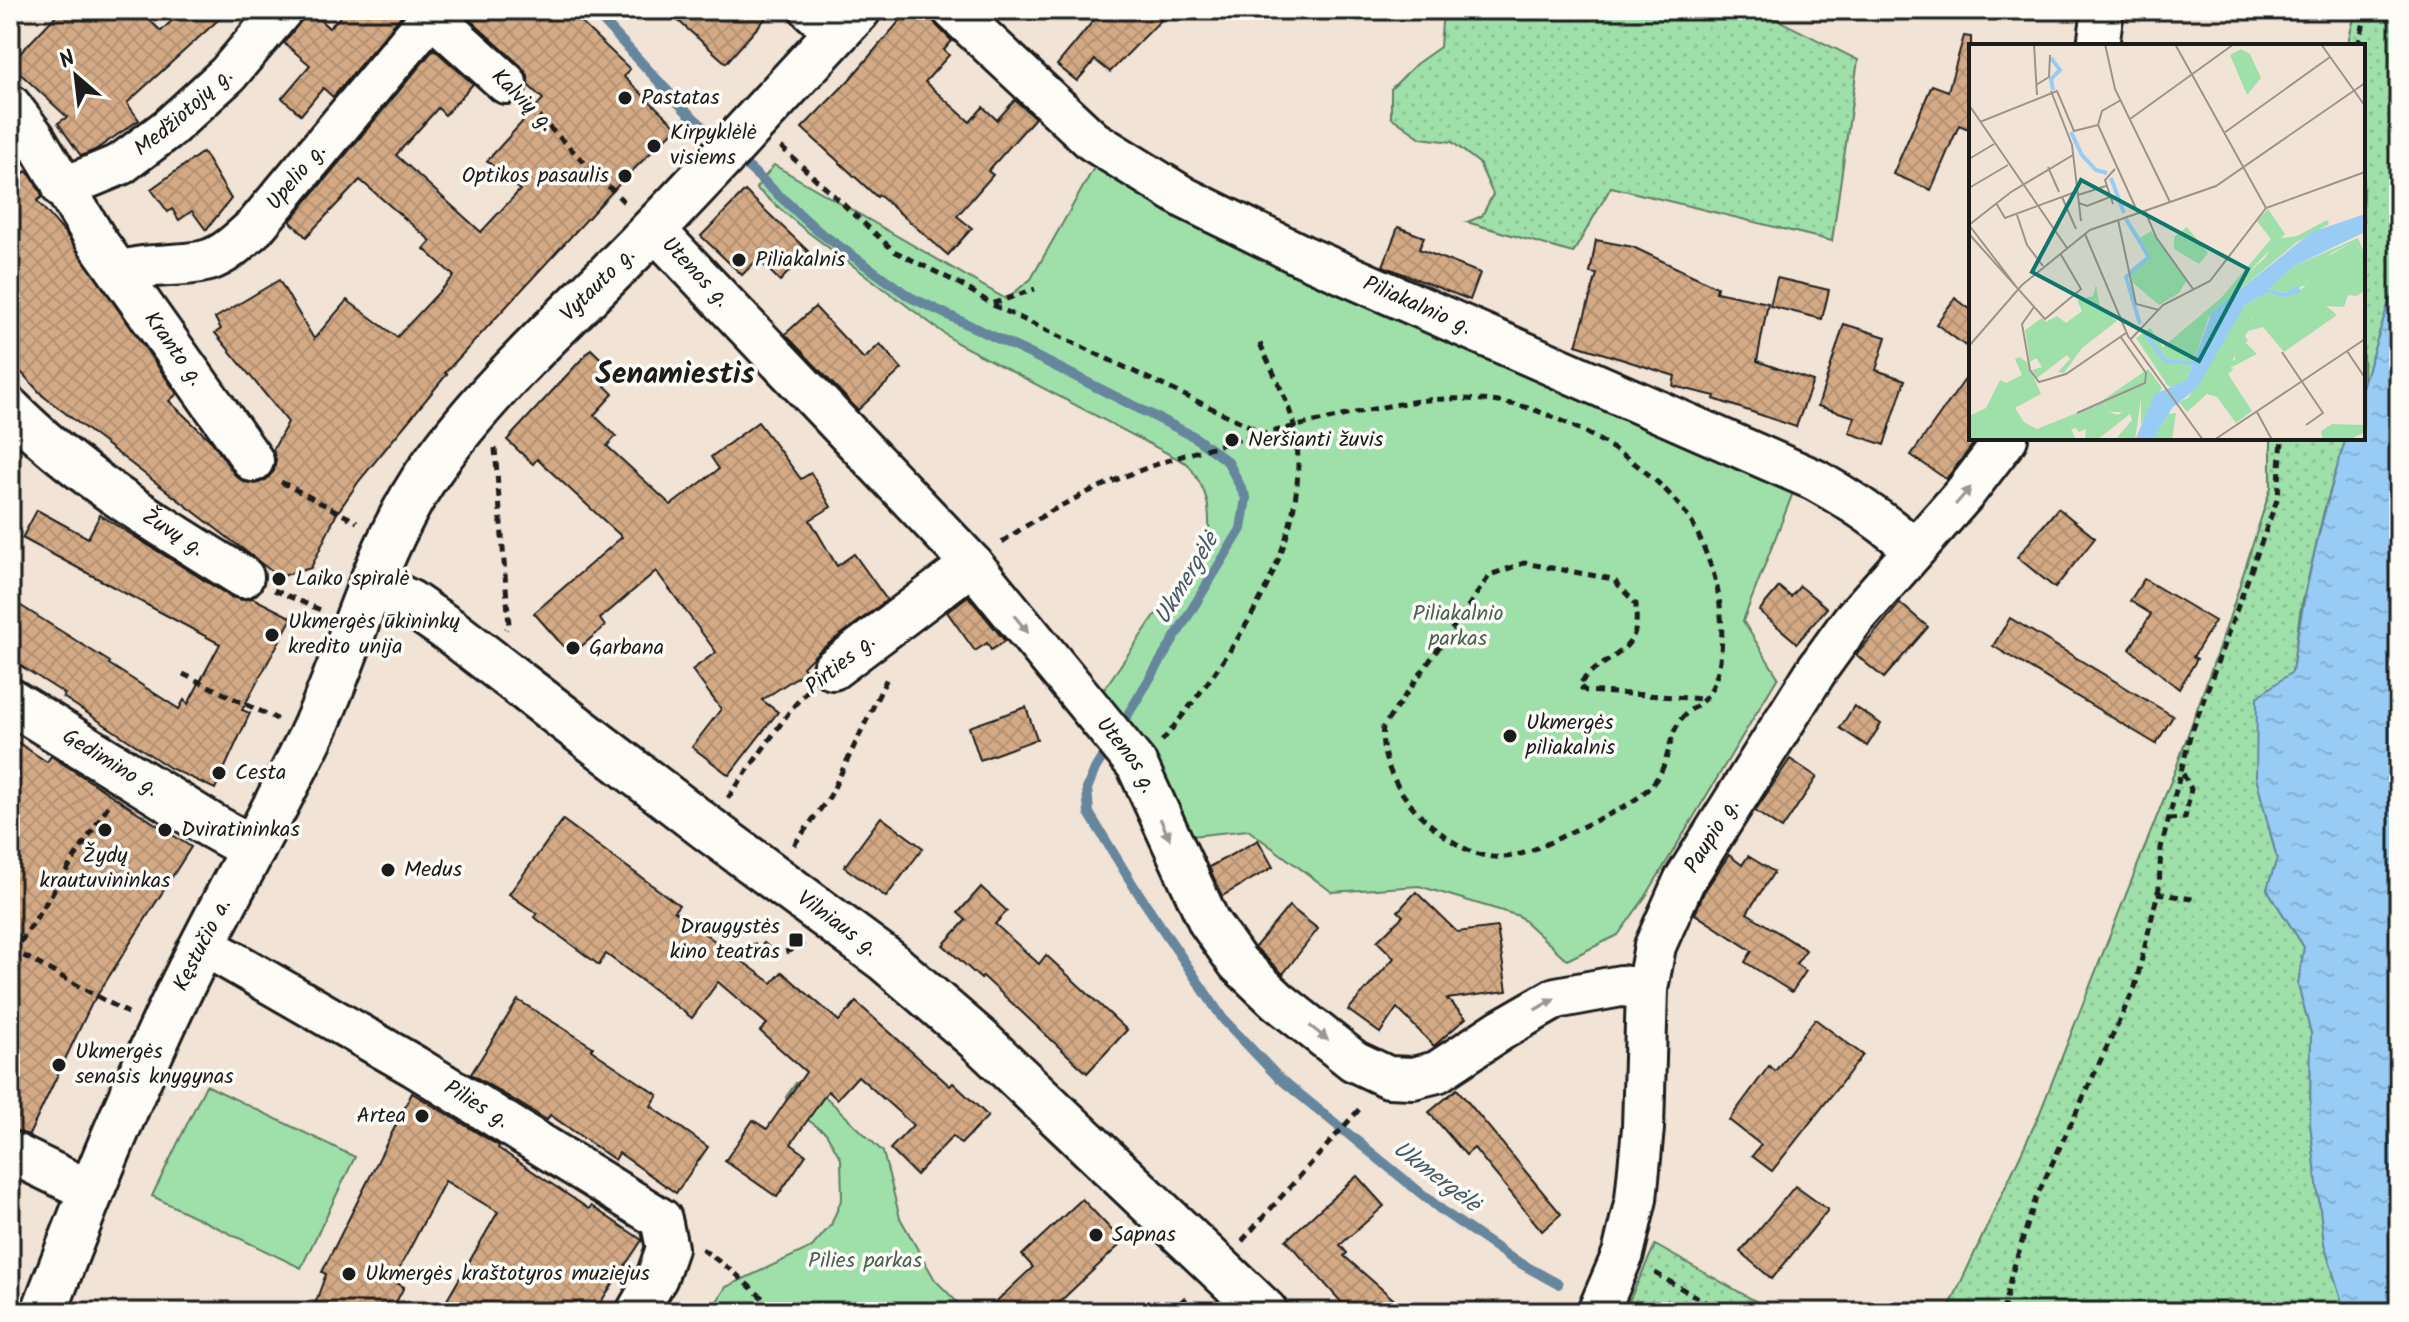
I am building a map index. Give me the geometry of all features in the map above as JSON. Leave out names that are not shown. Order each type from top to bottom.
[{"type":"main road","name":"Vytauto g.","points":[[373,584],[389,540],[409,501],[433,465],[491,395],[751,125],[835,18]]},
{"type":"main road","name":"Vilniaus g.","points":[[373,584],[410,603],[485,657],[707,828],[886,960],[979,1040],[1265,1312]]},
{"type":"main road","name":"Kęstučio a.","points":[[44,1312],[90,1191],[161,1029],[311,736],[373,584]]},
{"type":"main road","name":"Gedimino g.","points":[[10,701],[253,849]]},
{"type":"street","name":"Medžiotojų g.","points":[[63,188],[121,164],[169,128],[228,74],[282,10]]},
{"type":"street","name":"Piliakalnio g.","points":[[953,10],[1093,141],[1185,198],[1301,255],[1815,480],[1857,503],[1914,549]]},
{"type":"street","points":[[2098,44],[2103,10]]},
{"type":"street","name":"Kalvių g.","points":[[428,13],[506,83]]},
{"type":"street","name":"Upelio g.","points":[[120,272],[137,266],[208,260],[226,251],[255,227],[428,13]]},
{"type":"street","name":"Kranto g.","points":[[10,105],[22,147],[63,188],[98,243],[253,461]]},
{"type":"street","name":"Utenos g.","points":[[654,229],[972,564],[1134,762],[1209,922],[1238,963],[1278,1001],[1354,1061],[1388,1077],[1413,1078],[1437,1072],[1556,998],[1621,986],[1647,989]]},
{"type":"street","name":"Žuvų g.","points":[[10,408],[43,441],[120,500],[243,577]]},
{"type":"street","name":"Paupio g.","points":[[1598,1312],[1623,1254],[1636,1199],[1643,1128],[1647,989],[1655,946],[1684,881],[1818,668],[1852,621],[1964,494],[2005,440]]},
{"type":"street","name":"Pirties g.","points":[[833,669],[972,564]]},
{"type":"street","name":"Pilies g.","points":[[202,944],[414,1066],[661,1219]]},
{"type":"street","points":[[10,1152],[90,1191]]},
{"type":"street","points":[[637,1312],[657,1277],[667,1248],[661,1219]]},
{"type":"path","points":[[2358,44],[2367,10]]},
{"type":"path","name":"Kalvių g.","points":[[506,83],[617,196]]},
{"type":"path","points":[[751,125],[894,251],[992,304],[1264,433]]},
{"type":"path","points":[[992,304],[1035,289]]},
{"type":"path","points":[[1134,762],[1157,747],[1235,643],[1270,580],[1294,510],[1298,464],[1294,427],[1258,339]]},
{"type":"path","points":[[485,657],[509,625],[491,395]]},
{"type":"path","points":[[972,564],[1027,524],[1090,490],[1170,458],[1241,438],[1397,404],[1462,399],[1539,411],[1617,450],[1672,497],[1689,519],[1703,544],[1722,607],[1721,649],[1711,691],[1704,699],[1679,722],[1660,774],[1644,793],[1527,854],[1504,859],[1480,855],[1453,843],[1426,822],[1405,798],[1381,745],[1383,727],[1490,575],[1524,563],[1613,579],[1636,604],[1635,633],[1617,655],[1583,678],[1579,686],[1586,691],[1704,699]]},
{"type":"path","points":[[2003,1312],[2036,1198],[2135,987],[2157,893],[2161,848],[2180,768],[2278,497],[2282,440]]},
{"type":"path","points":[[253,461],[276,479],[389,540]]},
{"type":"path","points":[[243,577],[357,625]]},
{"type":"path","name":"Pirties g.","points":[[707,828],[792,708],[806,691],[833,669]]},
{"type":"path","points":[[183,674],[311,736]]},
{"type":"path","points":[[772,876],[830,796],[889,674]]},
{"type":"path","points":[[2168,819],[2185,818],[2191,789],[2180,768]]},
{"type":"path","points":[[128,774],[15,951],[161,1029]]},
{"type":"path","points":[[2157,893],[2198,900]]},
{"type":"path","points":[[749,947],[762,943],[775,955],[798,948]]},
{"type":"path","points":[[1218,1269],[1370,1098]]},
{"type":"path","points":[[661,1219],[736,1274],[778,1312]]},
{"type":"path","points":[[1623,1254],[1722,1312]]},
{"type":"green space","points":[[1443,10],[1758,10],[1858,60],[1832,241],[1611,187],[1573,253],[1467,222],[1482,216],[1493,194],[1479,163],[1452,142],[1421,138],[1391,117],[1391,89],[1416,64],[1440,47]]},
{"type":"green space","points":[[2356,10],[2399,10],[2399,289],[2390,299],[2365,378],[2365,44],[2348,44]]},
{"type":"green space","name":"Piliakalnio parkas","points":[[1100,157],[1794,490],[1743,621],[1778,677],[1646,896],[1618,935],[1567,960],[1519,916],[1419,886],[1332,892],[1248,830],[1182,837],[1100,695],[1209,537],[1206,499],[1195,474],[1188,464],[957,343],[805,230],[756,188],[774,165],[1006,299],[1031,279]]},
{"type":"green space","points":[[2271,440],[2345,440],[2324,511],[2300,613],[2292,673],[2256,777],[2277,859],[2267,889],[2304,947],[2298,985],[2311,1033],[2310,1123],[2324,1243],[2345,1312],[1947,1312],[2039,1115],[2176,768],[2228,622],[2271,487]]},
{"type":"green space","name":"Pilies parkas","points":[[808,1080],[883,1152],[900,1218],[935,1280],[967,1312],[710,1312],[726,1287],[812,1247],[831,1225],[842,1198],[841,1159],[826,1133],[787,1105],[786,1097],[796,1083]]},
{"type":"green space","points":[[206,1085],[355,1157],[301,1268],[152,1196]]},
{"type":"green space","points":[[1655,1245],[1775,1312],[1624,1312]]},
{"type":"water","points":[[2399,289],[2399,1312],[2345,1312],[2324,1243],[2310,1123],[2311,1033],[2298,985],[2304,947],[2267,889],[2277,859],[2256,777],[2257,697],[2292,672],[2314,554],[2345,440],[2365,440],[2365,378],[2390,299]]},
{"type":"building","points":[[61,10],[139,10],[161,31],[183,10],[229,10],[127,103],[139,120],[81,156],[58,123],[67,117],[10,64]]},
{"type":"building","points":[[309,10],[329,28],[347,10],[403,10],[403,14],[333,97],[323,88],[301,115],[282,98],[310,65],[284,43]]},
{"type":"building","points":[[459,10],[568,10],[630,69],[624,77],[677,127],[623,180],[445,373],[359,481],[336,515],[311,568],[279,577],[43,396],[10,360],[10,173],[17,180],[26,171],[31,176],[42,197],[37,201],[65,233],[177,394],[169,401],[212,442],[235,475],[244,482],[256,484],[266,480],[274,471],[276,460],[273,450],[288,422],[215,333],[221,329],[215,318],[279,280],[314,339],[347,300],[397,337],[454,276],[424,249],[431,241],[360,180],[306,237],[290,221],[434,49],[473,84],[445,115],[438,108],[396,155],[481,232],[520,190],[487,161],[543,99],[528,85],[528,75],[521,66]]},
{"type":"building","points":[[666,10],[773,10],[726,63]]},
{"type":"building","points":[[909,10],[931,10],[931,17],[937,26],[952,41],[944,50],[949,55],[925,82],[970,122],[983,107],[997,120],[1015,100],[1035,118],[988,171],[993,175],[957,216],[972,228],[948,255],[879,195],[877,197],[802,128],[849,80]]},
{"type":"building","points":[[1102,10],[1171,10],[1110,72],[1095,60],[1077,81],[1057,65]]},
{"type":"building","points":[[1964,36],[1971,37],[1969,129],[1959,125],[1931,190],[1893,174],[1932,85],[1948,91]]},
{"type":"building","points":[[203,152],[231,199],[206,230],[192,211],[179,220],[172,209],[168,212],[151,189]]},
{"type":"building","points":[[745,191],[808,251],[780,281],[758,259],[742,275],[701,236]]},
{"type":"building","points":[[1398,227],[1424,237],[1419,249],[1480,273],[1470,300],[1383,266]]},
{"type":"building","points":[[1596,240],[1633,247],[1717,287],[1716,292],[1768,303],[1757,361],[1813,381],[1796,427],[1714,399],[1715,396],[1673,386],[1675,376],[1576,345],[1597,274],[1590,273]]},
{"type":"building","points":[[1777,278],[1829,290],[1822,319],[1770,306]]},
{"type":"building","points":[[1955,298],[1969,308],[1969,349],[1936,324]]},
{"type":"building","points":[[815,307],[864,359],[880,344],[902,369],[858,410],[785,334]]},
{"type":"building","points":[[1844,324],[1886,337],[1876,370],[1905,380],[1884,445],[1849,433],[1855,417],[1818,406]]},
{"type":"building","points":[[591,349],[616,373],[605,386],[613,394],[594,415],[616,436],[607,446],[671,505],[719,469],[711,457],[758,422],[801,479],[811,473],[831,507],[810,520],[837,566],[854,554],[887,600],[819,651],[803,667],[806,671],[762,700],[778,712],[729,775],[692,747],[721,709],[692,670],[716,652],[656,571],[600,619],[605,626],[571,655],[534,613],[622,537],[537,459],[533,464],[507,440]]},
{"type":"building","points":[[1969,374],[1969,440],[1976,440],[1946,479],[1911,455]]},
{"type":"building","points":[[2058,508],[2095,538],[2055,588],[2017,557]]},
{"type":"building","points":[[37,510],[88,538],[100,515],[231,597],[242,600],[253,598],[292,618],[242,710],[250,713],[215,789],[170,768],[10,659],[10,599],[179,709],[184,700],[188,704],[220,644],[22,538]]},
{"type":"building","points":[[2144,579],[2215,621],[2193,657],[2197,659],[2179,689],[2130,649],[2151,614],[2130,601]]},
{"type":"building","points":[[1800,586],[1827,608],[1797,643],[1759,611],[1779,587],[1791,597]]},
{"type":"building","points":[[968,596],[1005,641],[991,650],[987,643],[975,651],[947,612]]},
{"type":"building","points":[[1900,603],[1928,627],[1884,678],[1856,655]]},
{"type":"building","points":[[2010,618],[2173,716],[2156,744],[1993,646]]},
{"type":"building","points":[[1854,706],[1881,724],[1867,746],[1840,728]]},
{"type":"building","points":[[1026,707],[1037,739],[980,760],[969,727]]},
{"type":"building","points":[[10,737],[47,762],[51,756],[191,847],[91,1005],[29,1135],[10,1129]]},
{"type":"building","points":[[1790,759],[1817,777],[1782,829],[1755,811]]},
{"type":"building","points":[[881,817],[923,848],[886,897],[844,867]]},
{"type":"building","points":[[563,820],[679,905],[674,911],[772,983],[782,972],[839,1021],[856,1002],[988,1116],[961,1144],[953,1136],[916,1175],[890,1149],[913,1125],[858,1076],[837,1099],[828,1091],[791,1144],[806,1155],[777,1197],[725,1161],[753,1120],[767,1129],[806,1072],[760,1031],[767,1024],[718,982],[692,1018],[606,954],[599,965],[534,917],[537,914],[509,894]]},
{"type":"building","points":[[1258,840],[1273,867],[1222,896],[1209,867]]},
{"type":"building","points":[[1729,855],[1742,865],[1748,856],[1774,872],[1747,913],[1806,950],[1796,964],[1806,971],[1792,992],[1745,962],[1752,951],[1695,914],[1704,892]]},
{"type":"building","points":[[981,887],[1007,911],[995,924],[1039,964],[1046,955],[1127,1030],[1087,1073],[983,976],[981,979],[943,945],[966,920],[958,913]]},
{"type":"building","points":[[1416,892],[1457,932],[1497,927],[1507,991],[1447,999],[1466,1018],[1434,1046],[1397,1008],[1380,1033],[1348,1010],[1394,958],[1377,941],[1403,916],[1398,911]]},
{"type":"building","points":[[1289,906],[1318,929],[1283,974],[1255,947]]},
{"type":"building","points":[[518,1000],[593,1047],[591,1050],[658,1095],[651,1106],[708,1147],[676,1193],[619,1153],[615,1160],[550,1115],[547,1120],[471,1074]]},
{"type":"building","points":[[1815,1019],[1863,1055],[1772,1171],[1752,1156],[1761,1145],[1729,1120],[1769,1066],[1775,1071]]},
{"type":"building","points":[[1457,1089],[1561,1214],[1542,1231],[1474,1148],[1466,1155],[1429,1112]]},
{"type":"building","points":[[412,1093],[499,1146],[589,1209],[591,1206],[642,1240],[594,1312],[468,1312],[447,1300],[498,1212],[445,1181],[393,1281],[404,1287],[391,1312],[312,1312],[326,1274],[322,1272]]},
{"type":"building","points":[[1357,1176],[1384,1206],[1340,1245],[1347,1253],[1344,1256],[1408,1312],[1350,1312],[1286,1240]]},
{"type":"building","points":[[1795,1186],[1828,1210],[1772,1279],[1740,1252]]},
{"type":"building","points":[[1082,1199],[1123,1242],[1049,1312],[985,1312],[1033,1267],[1022,1255]]},
{"type":"waterway","name":"Ukmergėlė","points":[[593,10],[685,110],[722,144]]},
{"type":"waterway","name":"Ukmergėlė","points":[[737,157],[818,231],[910,297],[1193,436],[1228,462],[1246,498],[1241,529],[1119,729]]},
{"type":"waterway","name":"Ukmergėlė","points":[[1109,746],[1087,789],[1089,813],[1223,1019],[1277,1076],[1444,1212],[1511,1258],[1558,1284]]},
{"type":"place","name":"Pastatas","points":[[625,98]]},
{"type":"place","name":"Kirpyklėlė visiems","points":[[654,146]]},
{"type":"place","name":"Optikos pasaulis","points":[[625,176]]},
{"type":"place","name":"Piliakalnis","points":[[739,260]]},
{"type":"place","name":"Neršianti žuvis","points":[[1232,440]]},
{"type":"place","name":"Laiko spiralė","points":[[279,579]]},
{"type":"place","name":"Ukmergės ūkininkų kredito unija","points":[[272,635]]},
{"type":"place","name":"Garbana","points":[[573,648]]},
{"type":"place","name":"Ukmergės piliakalnis","points":[[1510,736]]},
{"type":"place","name":"Cesta","points":[[219,773]]},
{"type":"place","name":"Žydų krautuvininkas","points":[[105,830]]},
{"type":"place","name":"Dviratininkas","points":[[165,830]]},
{"type":"place","name":"Medus","points":[[388,870]]},
{"type":"place","name":"Draugystės kino teatras","points":[[796,940]]},
{"type":"place","name":"Ukmergės senasis knygynas","points":[[59,1065]]},
{"type":"place","name":"Artea","points":[[422,1116]]},
{"type":"place","name":"Sapnas","points":[[1096,1235]]},
{"type":"place","name":"Ukmergės kraštotyros muziejus","points":[[349,1274]]},
{"type":"district","name":"Senamiestis","points":[[675,375]]}]
